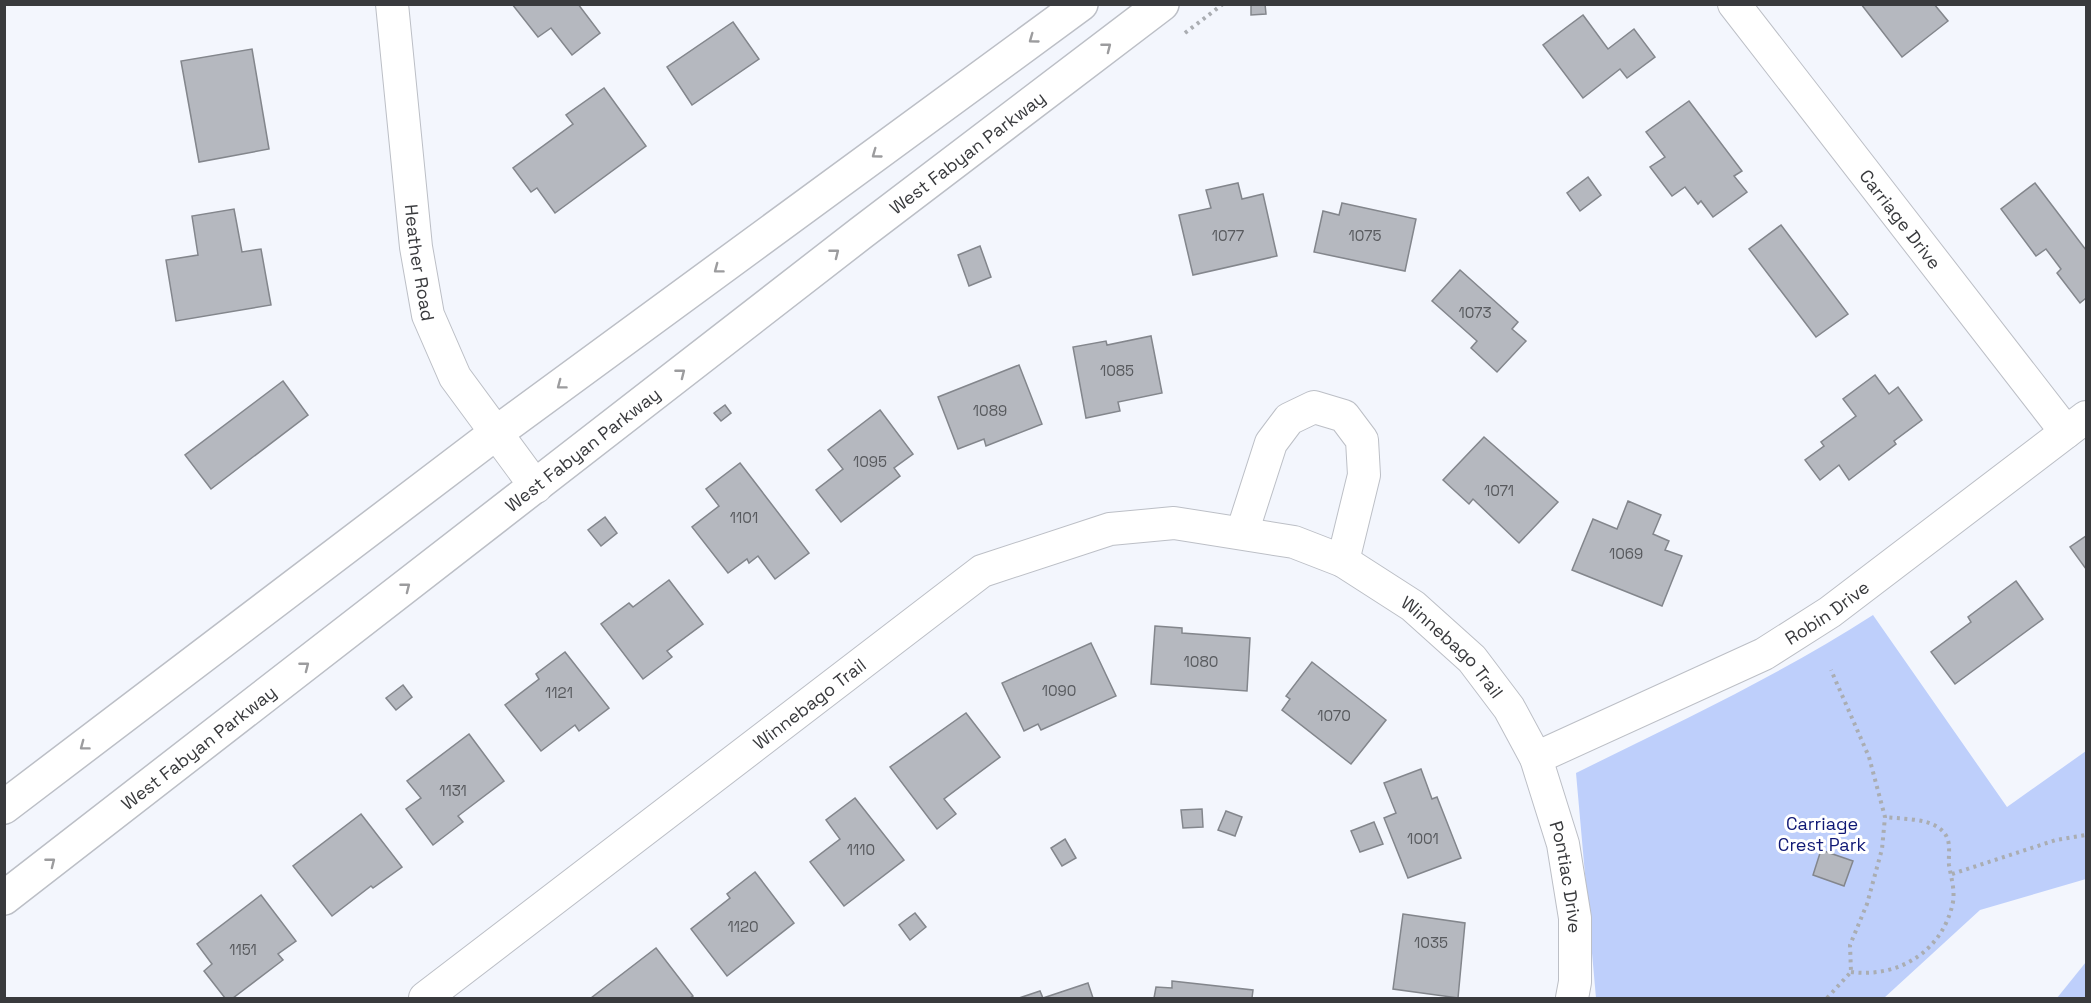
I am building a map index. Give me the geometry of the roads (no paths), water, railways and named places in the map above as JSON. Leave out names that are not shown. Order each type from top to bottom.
[{"type":"main road","points":[[4,807],[496,433],[1081,4]]},
{"type":"main road","name":"West Fabyan Parkway","points":[[4,898],[870,226],[1162,4]]},
{"type":"street","name":"Heather Road","points":[[392,4],[416,247],[428,315],[454,377],[536,487]]},
{"type":"street","name":"Carriage Drive","points":[[1734,4],[2076,425]]},
{"type":"street","points":[[1242,533],[1271,443],[1289,419],[1314,408],[1344,416],[1362,440],[1364,475],[1343,561]]},
{"type":"street","name":"Robin Drive","points":[[1536,758],[1764,654],[1830,612],[2076,425]]},
{"type":"street","name":"Winnebago Trail","points":[[424,999],[982,571],[1110,529],[1174,523],[1294,542],[1343,561],[1413,606],[1472,659],[1509,708],[1536,758]]},
{"type":"street","name":"Pontiac Drive","points":[[1536,758],[1563,844],[1575,918],[1575,982],[1572,999]]},
{"type":"park label","name":"Carriage Crest Park","points":[[1822,833]]}]
